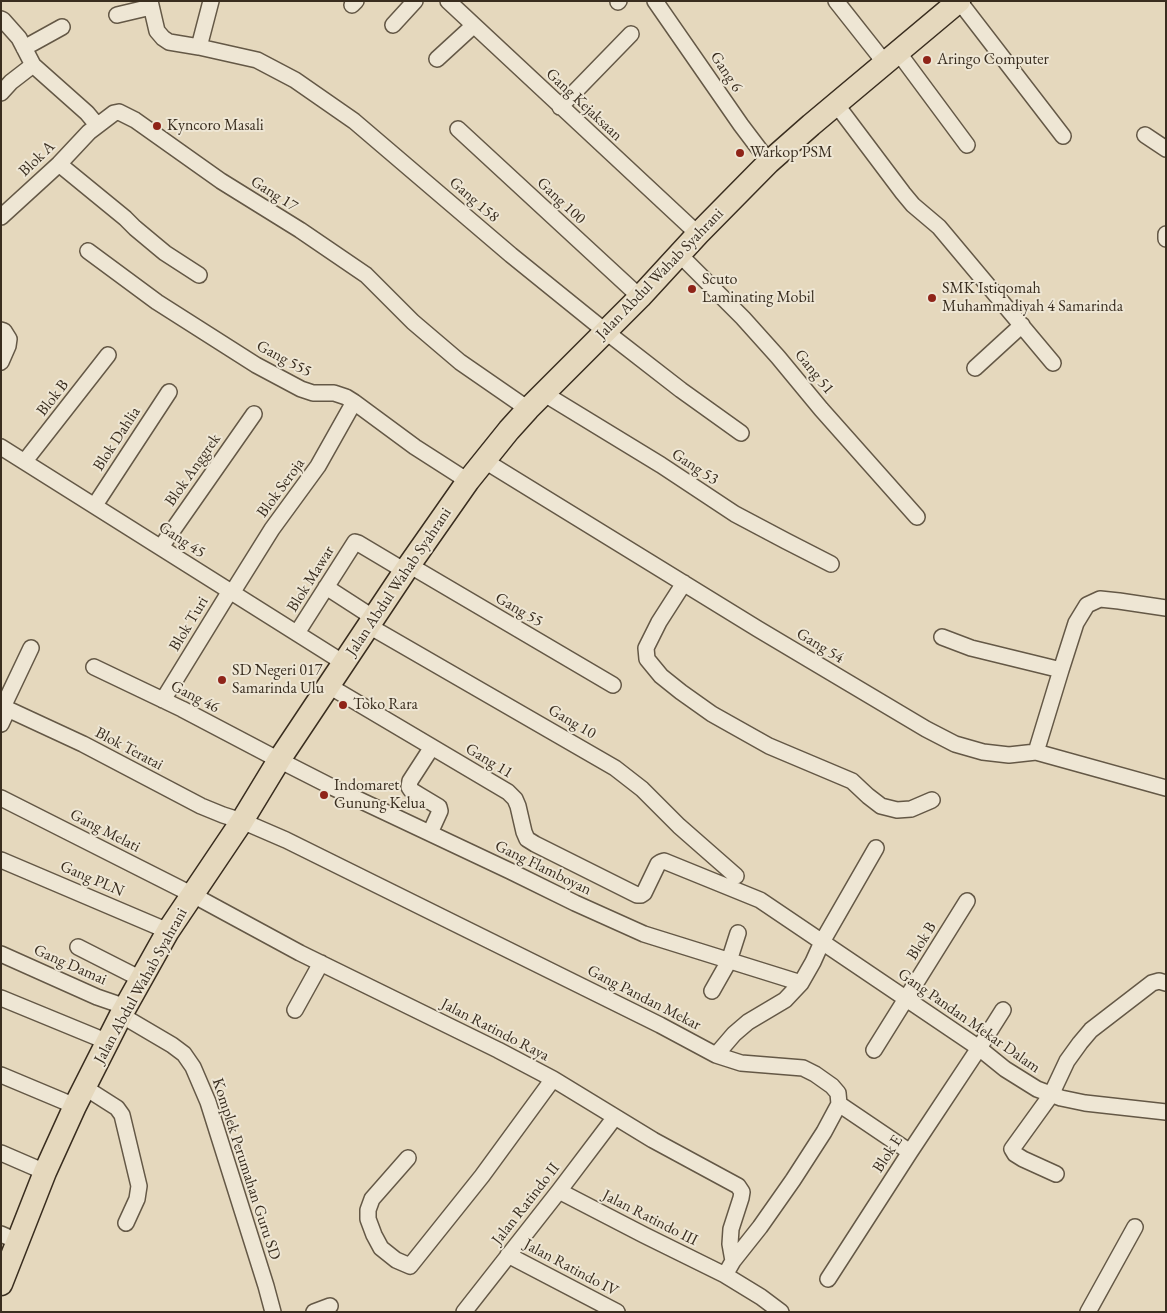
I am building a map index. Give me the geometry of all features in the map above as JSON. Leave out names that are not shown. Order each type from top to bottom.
[{"type":"highway","name":"Jalan Abdul Wahab Syahrani","points":[[1,1284],[9,1237],[45,1172],[80,1097],[124,1011],[168,931],[407,568],[468,482],[509,430],[536,401],[640,297],[698,234],[769,162],[959,1]]},
{"type":"street","points":[[199,47],[211,1]]},
{"type":"street","points":[[393,25],[415,1]]},
{"type":"street","name":"Gang Kejaksaan","points":[[448,1],[698,234]]},
{"type":"street","name":"Gang 6","points":[[656,1],[741,125],[769,162]]},
{"type":"street","points":[[836,1],[891,58],[967,145]]},
{"type":"street","points":[[959,1],[1063,136]]},
{"type":"street","points":[[117,15],[150,4]]},
{"type":"street","name":"Gang 158","points":[[150,4],[157,32],[169,42],[257,60],[295,80],[354,121],[511,255],[605,332],[741,433]]},
{"type":"street","points":[[1,19],[19,38],[33,65],[87,113],[97,125]]},
{"type":"street","points":[[437,59],[473,26]]},
{"type":"street","points":[[24,48],[62,27]]},
{"type":"street","points":[[560,107],[631,34]]},
{"type":"street","points":[[1,93],[33,65]]},
{"type":"street","points":[[836,104],[903,193],[924,215],[939,227],[1053,364]]},
{"type":"street","name":"Gang 17","points":[[97,125],[118,112],[135,120],[222,182],[300,230],[366,276],[414,322],[460,362],[536,401]]},
{"type":"street","name":"Blok A","points":[[1,217],[59,164],[97,125]]},
{"type":"street","name":"Gang 100","points":[[458,129],[640,297]]},
{"type":"street","points":[[1145,135],[1166,149]]},
{"type":"street","points":[[59,164],[165,253],[199,275]]},
{"type":"street","points":[[1166,234],[1166,239]]},
{"type":"street","name":"Gang 555","points":[[88,252],[157,302],[256,365],[301,390],[313,393],[334,393],[346,397],[415,447],[468,482]]},
{"type":"street","name":"Gang 51","points":[[679,254],[743,318],[916,517]]},
{"type":"street","points":[[975,368],[1022,325]]},
{"type":"street","points":[[1,330],[4,331],[9,339],[1,362]]},
{"type":"street","name":"Blok B","points":[[25,461],[108,356]]},
{"type":"street","name":"Blok Dahlia","points":[[95,505],[169,392]]},
{"type":"street","name":"Gang 53","points":[[536,401],[661,465],[735,514],[831,564]]},
{"type":"street","name":"Blok Seroja","points":[[231,592],[272,529],[318,466],[354,402]]},
{"type":"street","name":"Blok Anggrek","points":[[161,547],[254,414]]},
{"type":"street","name":"Gang 45","points":[[1,447],[344,663]]},
{"type":"street","name":"Gang 54","points":[[485,461],[766,634],[926,729],[955,744],[983,752],[1009,755],[1036,752],[1166,788]]},
{"type":"street","name":"Blok Mawar","points":[[297,633],[356,542],[407,568]]},
{"type":"street","name":"Gang 55","points":[[407,568],[613,685]]},
{"type":"street","points":[[684,583],[659,622],[646,648],[648,658],[661,676],[712,714],[769,746],[852,781],[881,806],[897,810],[911,809],[932,800]]},
{"type":"street","name":"Gang 10","points":[[326,587],[372,622],[615,768],[642,789],[679,826],[736,876]]},
{"type":"street","name":"Blok Turi","points":[[163,700],[231,592]]},
{"type":"street","points":[[1036,752],[1076,623],[1087,605],[1100,599],[1166,608]]},
{"type":"street","points":[[942,637],[971,648],[1061,670]]},
{"type":"street","points":[[1,724],[4,707],[30,648]]},
{"type":"street","name":"Gang 46","points":[[94,667],[163,700],[279,760]]},
{"type":"street","name":"Gang 11","points":[[329,686],[508,792],[515,799],[518,806],[527,839],[637,894]]},
{"type":"street","name":"Blok Teratai","points":[[4,707],[83,744],[201,806],[242,821]]},
{"type":"street","points":[[430,833],[440,811],[439,806],[409,787],[410,781],[432,747]]},
{"type":"street","name":"Gang Flamboyan","points":[[279,760],[575,903],[644,934],[800,983]]},
{"type":"street","name":"Gang Melati","points":[[1,798],[193,895]]},
{"type":"street","name":"Gang Pandan Mekar","points":[[242,821],[286,840],[652,1021],[716,1055],[741,1063],[810,1070],[832,1086],[838,1093],[839,1104]]},
{"type":"street","points":[[716,1055],[734,1034],[748,1022],[785,1000],[800,983],[876,848]]},
{"type":"street","name":"Gang PLN","points":[[1,860],[168,931]]},
{"type":"street","name":"Gang Pandan Mekar Dalam","points":[[637,894],[644,893],[658,864],[664,861],[760,900],[979,1048],[1005,1069],[1037,1089],[1060,1098],[1085,1103],[1166,1112]]},
{"type":"street","name":"Jalan Ratindo Raya","points":[[193,895],[292,949],[553,1079],[482,1176],[410,1266],[396,1260],[381,1248],[368,1219],[368,1210],[372,1199],[408,1158]]},
{"type":"street","name":"Blok B","points":[[874,1050],[968,901]]},
{"type":"street","points":[[712,991],[729,961],[738,933]]},
{"type":"street","points":[[78,947],[141,979]]},
{"type":"street","name":"Gang Damai","points":[[1,954],[124,1011]]},
{"type":"street","points":[[295,1010],[321,963]]},
{"type":"street","points":[[1056,1174],[1023,1159],[1015,1154],[1012,1149],[1051,1095],[1067,1061],[1091,1030],[1152,983],[1166,983]]},
{"type":"street","points":[[1,998],[108,1042]]},
{"type":"street","name":"Blok E","points":[[828,1279],[1003,1010]]},
{"type":"street","name":"Komplek Perumahan Guru SD","points":[[124,1011],[184,1054],[193,1067],[208,1102],[266,1286],[272,1312]]},
{"type":"street","points":[[1,1075],[117,1108],[122,1115],[139,1186],[137,1200],[126,1224]]},
{"type":"street","points":[[553,1079],[614,1117],[738,1186],[741,1198],[732,1229],[730,1244],[733,1261]]},
{"type":"street","points":[[725,1275],[733,1261],[793,1180],[824,1132],[839,1104],[910,1152]]},
{"type":"street","name":"Jalan Ratindo II","points":[[468,1311],[508,1255],[560,1191],[614,1117]]},
{"type":"street","points":[[1,1153],[45,1172]]},
{"type":"street","name":"Jalan Ratindo III","points":[[560,1191],[725,1275],[781,1312]]},
{"type":"street","points":[[1088,1312],[1135,1227]]},
{"type":"street","name":"Jalan Ratindo IV","points":[[508,1255],[617,1312]]},
{"type":"street","points":[[314,1312],[330,1306]]},
{"type":"place","name":"Aringo Computer","points":[[927,60]]},
{"type":"place","name":"Kyncoro Masali","points":[[157,126]]},
{"type":"place","name":"Warkop PSM","points":[[740,153]]},
{"type":"place","name":"Scuto Laminating Mobil","points":[[692,289]]},
{"type":"place","name":"SMK Istiqomah Muhammadiyah 4 Samarinda","points":[[932,298]]},
{"type":"place","name":"SD Negeri 017 Samarinda Ulu","points":[[222,680]]},
{"type":"place","name":"Toko Rara","points":[[343,705]]},
{"type":"place","name":"Indomaret Gunung Kelua","points":[[324,795]]}]
